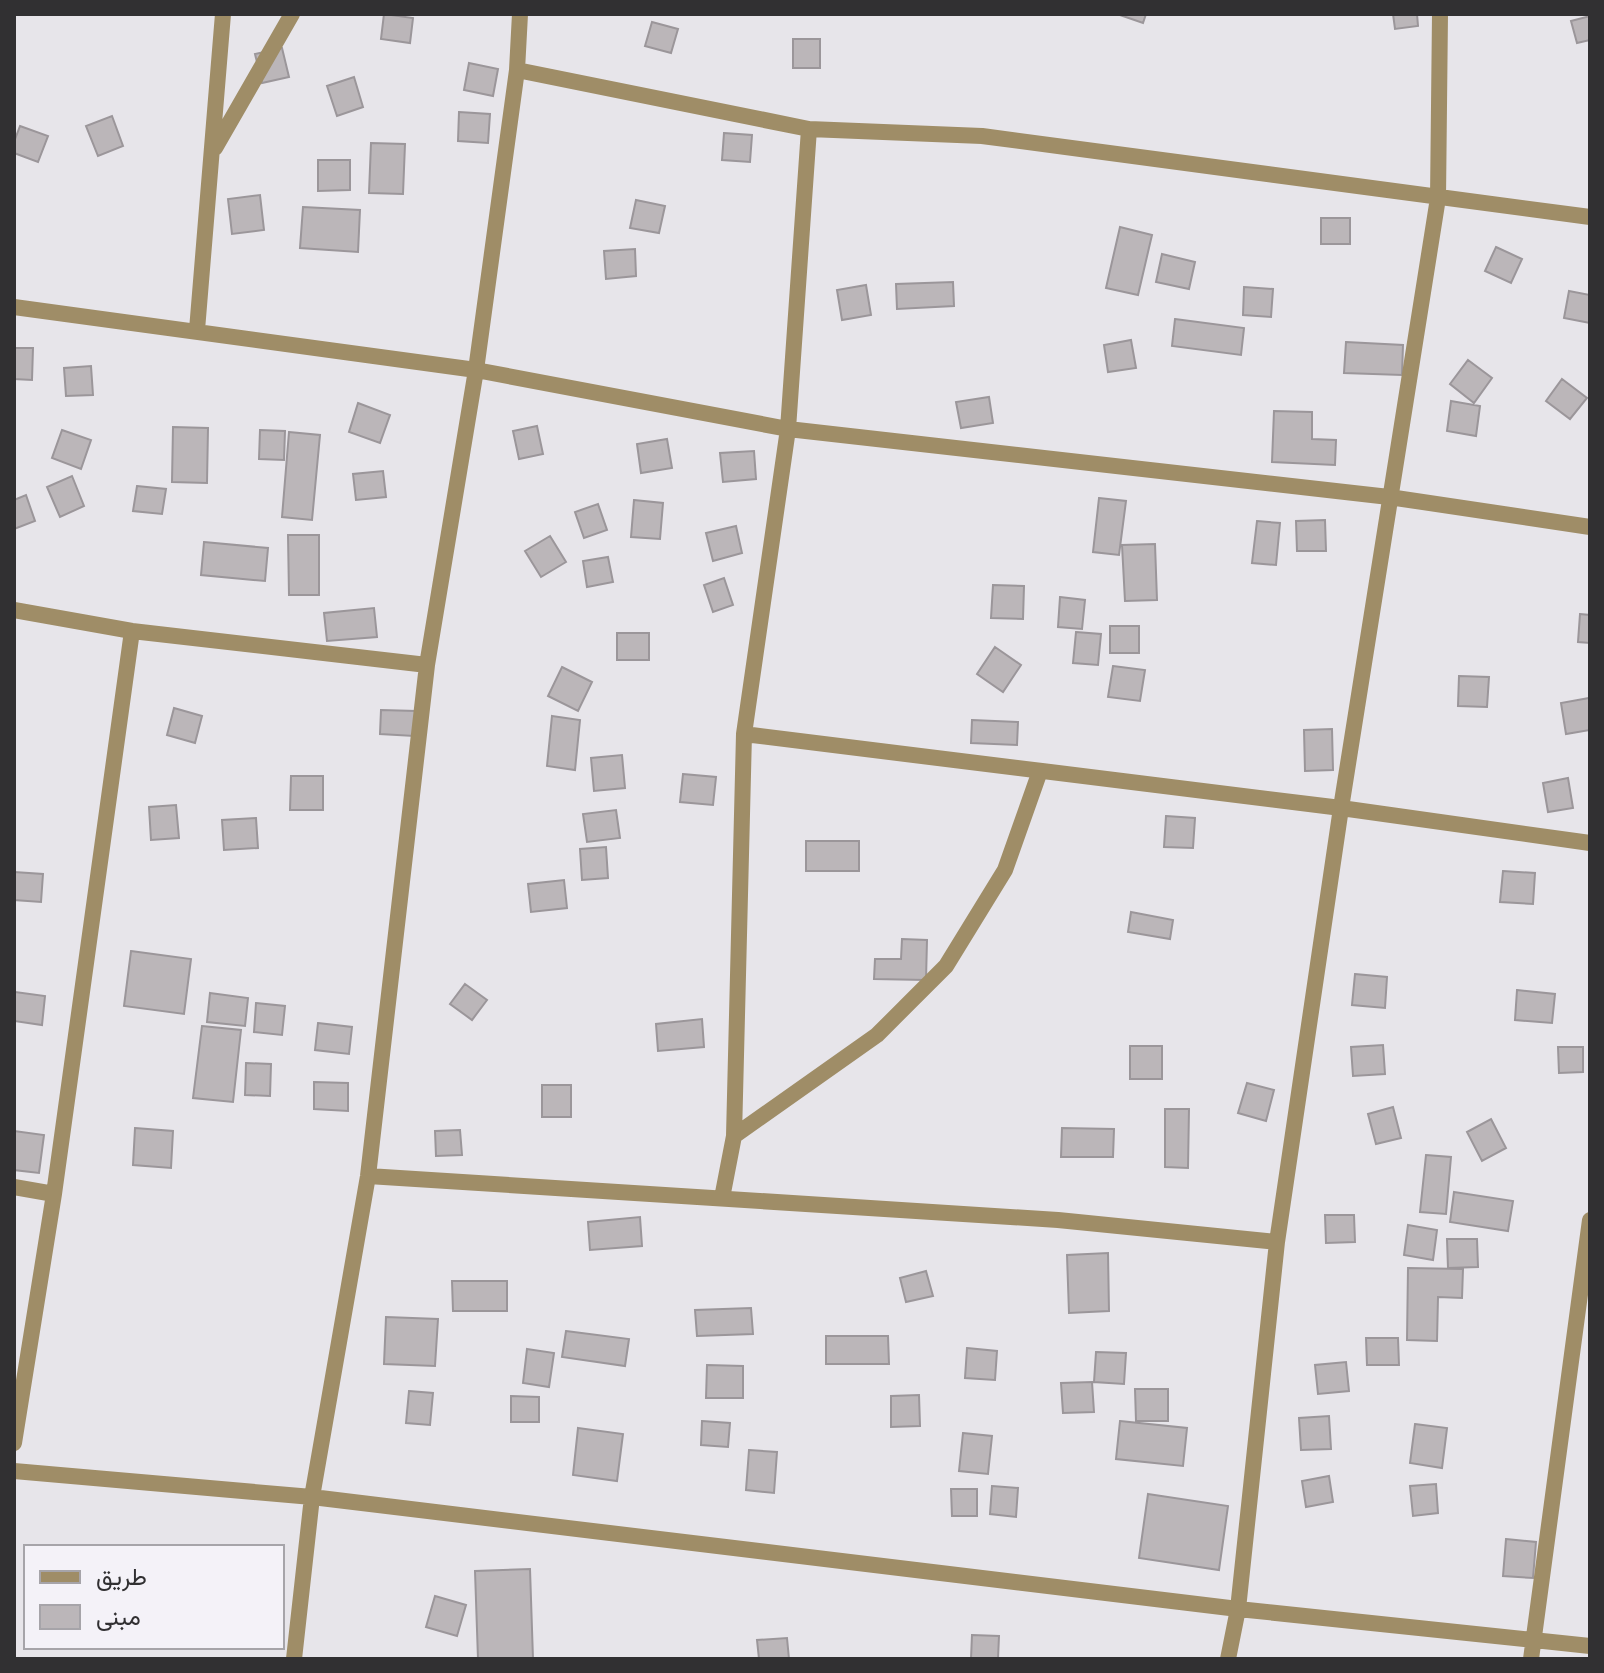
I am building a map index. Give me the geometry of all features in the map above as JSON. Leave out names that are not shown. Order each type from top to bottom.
[{"type":"street","points":[[197,330],[223,14]]},
{"type":"street","points":[[212,154],[292,14]]},
{"type":"street","points":[[294,1659],[312,1497],[368,1176],[427,665],[476,370],[517,70],[520,14]]},
{"type":"street","points":[[1228,1659],[1238,1609],[1277,1242],[1341,808],[1438,198],[1440,14]]},
{"type":"street","points":[[517,70],[809,129],[982,136],[1590,217]]},
{"type":"street","points":[[722,1198],[734,1136],[744,734],[788,429],[809,129]]},
{"type":"street","points":[[14,307],[476,370],[788,429],[1389,497],[1590,527]]},
{"type":"street","points":[[14,610],[132,631],[427,665]]},
{"type":"street","points":[[14,1443],[54,1194],[132,631]]},
{"type":"street","points":[[744,734],[1341,808],[1590,843]]},
{"type":"street","points":[[734,1136],[877,1035],[946,966],[1005,870],[1040,771]]},
{"type":"street","points":[[368,1176],[1058,1220],[1277,1242]]},
{"type":"street","points":[[14,1187],[54,1194]]},
{"type":"street","points":[[1531,1659],[1590,1220]]},
{"type":"street","points":[[14,1471],[312,1497],[1238,1609],[1590,1646]]},
{"type":"building","points":[[384,14],[413,18],[410,43],[381,39]]},
{"type":"building","points":[[1117,14],[1146,14],[1143,23]]},
{"type":"building","points":[[1393,14],[1417,14],[1418,26],[1395,29]]},
{"type":"building","points":[[1590,16],[1590,40],[1577,43],[1571,21]]},
{"type":"building","points":[[652,22],[678,29],[671,53],[645,46]]},
{"type":"building","points":[[793,39],[820,39],[820,68],[793,68]]},
{"type":"building","points":[[282,48],[289,77],[262,83],[255,54]]},
{"type":"building","points":[[469,63],[498,69],[493,96],[464,90]]},
{"type":"building","points":[[354,77],[363,107],[337,116],[327,86]]},
{"type":"building","points":[[459,112],[490,114],[488,143],[458,141]]},
{"type":"building","points":[[112,116],[123,146],[98,156],[86,126]]},
{"type":"building","points":[[20,126],[48,136],[38,162],[14,153]]},
{"type":"building","points":[[724,133],[752,135],[750,162],[722,160]]},
{"type":"building","points":[[371,143],[405,144],[403,194],[369,193]]},
{"type":"building","points":[[318,160],[350,160],[350,190],[318,191]]},
{"type":"building","points":[[260,195],[264,230],[232,234],[228,199]]},
{"type":"building","points":[[636,200],[665,206],[659,233],[630,228]]},
{"type":"building","points":[[303,207],[360,210],[358,252],[300,248]]},
{"type":"building","points":[[1321,218],[1350,218],[1350,244],[1321,244]]},
{"type":"building","points":[[1120,227],[1152,235],[1138,295],[1106,288]]},
{"type":"building","points":[[1496,247],[1522,259],[1511,283],[1485,271]]},
{"type":"building","points":[[635,249],[636,276],[606,279],[604,251]]},
{"type":"building","points":[[1162,254],[1195,262],[1189,289],[1156,282]]},
{"type":"building","points":[[953,282],[954,306],[897,309],[896,284]]},
{"type":"building","points":[[866,285],[871,315],[842,320],[837,290]]},
{"type":"building","points":[[1244,287],[1273,289],[1271,317],[1243,315]]},
{"type":"building","points":[[1569,291],[1590,295],[1590,323],[1564,318]]},
{"type":"building","points":[[1175,319],[1244,328],[1241,355],[1172,346]]},
{"type":"building","points":[[1131,340],[1136,368],[1108,372],[1104,345]]},
{"type":"building","points":[[1346,342],[1403,345],[1402,375],[1344,373]]},
{"type":"building","points":[[14,348],[33,348],[32,380],[14,379]]},
{"type":"building","points":[[1468,360],[1492,378],[1474,403],[1450,384]]},
{"type":"building","points":[[91,366],[93,395],[66,396],[64,368]]},
{"type":"building","points":[[1562,379],[1587,398],[1570,419],[1546,401]]},
{"type":"building","points":[[989,397],[993,423],[961,428],[956,402]]},
{"type":"building","points":[[1451,401],[1480,406],[1476,436],[1447,431]]},
{"type":"building","points":[[358,403],[390,415],[380,443],[349,432]]},
{"type":"building","points":[[1274,411],[1312,412],[1312,439],[1336,440],[1335,465],[1272,462]]},
{"type":"building","points":[[537,426],[543,454],[519,459],[513,431]]},
{"type":"building","points":[[173,427],[208,428],[207,483],[172,482]]},
{"type":"building","points":[[62,430],[91,440],[81,469],[52,458]]},
{"type":"building","points":[[260,430],[285,431],[284,460],[259,459]]},
{"type":"building","points":[[289,432],[320,435],[312,520],[282,517]]},
{"type":"building","points":[[667,439],[672,468],[641,473],[637,444]]},
{"type":"building","points":[[754,451],[756,479],[723,482],[720,453]]},
{"type":"building","points":[[383,471],[386,497],[356,500],[353,474]]},
{"type":"building","points":[[72,476],[84,506],[60,517],[47,487]]},
{"type":"building","points":[[137,486],[166,489],[162,514],[133,511]]},
{"type":"building","points":[[26,495],[35,521],[14,529],[14,500]]},
{"type":"building","points":[[1099,498],[1126,501],[1119,555],[1093,552]]},
{"type":"building","points":[[634,500],[663,503],[660,539],[631,537]]},
{"type":"building","points":[[598,504],[607,530],[584,538],[575,512]]},
{"type":"building","points":[[1325,520],[1326,551],[1297,551],[1296,521]]},
{"type":"building","points":[[1257,521],[1280,523],[1276,565],[1252,563]]},
{"type":"building","points":[[736,526],[742,553],[713,561],[706,533]]},
{"type":"building","points":[[288,535],[319,535],[319,595],[289,595]]},
{"type":"building","points":[[550,536],[566,562],[541,577],[525,551]]},
{"type":"building","points":[[204,542],[268,548],[265,581],[201,575]]},
{"type":"building","points":[[1155,544],[1157,600],[1125,601],[1122,545]]},
{"type":"building","points":[[608,557],[613,582],[587,587],[583,561]]},
{"type":"building","points":[[724,578],[733,605],[713,612],[704,585]]},
{"type":"building","points":[[993,585],[1024,586],[1023,619],[991,618]]},
{"type":"building","points":[[1060,597],[1085,600],[1082,629],[1058,627]]},
{"type":"building","points":[[374,608],[377,637],[327,641],[324,613]]},
{"type":"building","points":[[1580,614],[1590,615],[1590,643],[1578,642]]},
{"type":"building","points":[[1110,626],[1139,626],[1139,653],[1110,653]]},
{"type":"building","points":[[1076,632],[1101,634],[1098,665],[1073,663]]},
{"type":"building","points":[[617,633],[649,633],[649,660],[617,660]]},
{"type":"building","points":[[995,647],[1021,665],[1003,692],[977,674]]},
{"type":"building","points":[[1113,666],[1145,670],[1140,701],[1108,697]]},
{"type":"building","points":[[562,667],[592,682],[578,711],[548,696]]},
{"type":"building","points":[[1459,676],[1489,677],[1487,707],[1458,706]]},
{"type":"building","points":[[1589,698],[1590,730],[1566,734],[1561,703]]},
{"type":"building","points":[[174,708],[202,716],[195,743],[167,735]]},
{"type":"building","points":[[381,710],[416,711],[414,736],[380,734]]},
{"type":"building","points":[[552,716],[580,720],[575,770],[547,766]]},
{"type":"building","points":[[972,720],[1018,722],[1017,745],[971,743]]},
{"type":"building","points":[[1332,729],[1333,770],[1305,771],[1304,730]]},
{"type":"building","points":[[622,755],[625,788],[594,791],[591,758]]},
{"type":"building","points":[[683,774],[716,777],[713,805],[680,802]]},
{"type":"building","points":[[291,776],[323,776],[323,810],[290,810]]},
{"type":"building","points":[[1568,778],[1573,808],[1548,812],[1543,783]]},
{"type":"building","points":[[176,805],[179,838],[151,840],[149,807]]},
{"type":"building","points":[[616,810],[620,838],[587,842],[583,814]]},
{"type":"building","points":[[1166,816],[1195,818],[1193,848],[1164,847]]},
{"type":"building","points":[[256,818],[258,848],[224,850],[222,820]]},
{"type":"building","points":[[806,841],[859,841],[859,871],[806,871]]},
{"type":"building","points":[[606,847],[608,878],[582,880],[580,849]]},
{"type":"building","points":[[1503,871],[1535,873],[1533,904],[1500,902]]},
{"type":"building","points":[[14,872],[43,874],[41,902],[14,900]]},
{"type":"building","points":[[564,880],[567,908],[531,912],[528,884]]},
{"type":"building","points":[[1131,912],[1173,920],[1170,939],[1128,932]]},
{"type":"building","points":[[902,939],[927,940],[926,980],[874,979],[875,959],[901,959]]},
{"type":"building","points":[[131,951],[191,959],[184,1014],[124,1006]]},
{"type":"building","points":[[1355,974],[1387,977],[1385,1008],[1352,1005]]},
{"type":"building","points":[[465,984],[487,1000],[472,1020],[450,1004]]},
{"type":"building","points":[[1517,990],[1555,994],[1552,1023],[1515,1020]]},
{"type":"building","points":[[15,992],[45,996],[42,1025],[14,1021]]},
{"type":"building","points":[[210,993],[248,998],[245,1026],[207,1022]]},
{"type":"building","points":[[256,1003],[285,1006],[282,1035],[254,1032]]},
{"type":"building","points":[[702,1019],[704,1047],[658,1051],[656,1024]]},
{"type":"building","points":[[318,1023],[352,1027],[349,1054],[315,1050]]},
{"type":"building","points":[[202,1026],[241,1030],[233,1102],[193,1098]]},
{"type":"building","points":[[1383,1045],[1385,1074],[1353,1076],[1351,1047]]},
{"type":"building","points":[[1130,1046],[1162,1046],[1162,1079],[1130,1079]]},
{"type":"building","points":[[1558,1047],[1583,1047],[1583,1072],[1559,1073]]},
{"type":"building","points":[[246,1063],[271,1064],[270,1096],[245,1095]]},
{"type":"building","points":[[314,1082],[348,1083],[348,1111],[314,1109]]},
{"type":"building","points":[[1247,1083],[1274,1090],[1266,1121],[1238,1113]]},
{"type":"building","points":[[542,1085],[571,1085],[571,1117],[542,1117]]},
{"type":"building","points":[[1393,1107],[1401,1138],[1376,1144],[1368,1114]]},
{"type":"building","points":[[1165,1109],[1189,1109],[1188,1168],[1165,1167]]},
{"type":"building","points":[[1491,1119],[1506,1148],[1482,1161],[1467,1132]]},
{"type":"building","points":[[135,1128],[173,1131],[171,1168],[133,1165]]},
{"type":"building","points":[[1062,1128],[1114,1129],[1113,1157],[1061,1157]]},
{"type":"building","points":[[460,1130],[462,1155],[436,1156],[435,1131]]},
{"type":"building","points":[[14,1131],[44,1135],[39,1173],[14,1170]]},
{"type":"building","points":[[1426,1155],[1451,1157],[1446,1214],[1420,1212]]},
{"type":"building","points":[[1454,1192],[1513,1201],[1508,1231],[1450,1222]]},
{"type":"building","points":[[1325,1215],[1354,1215],[1355,1242],[1326,1243]]},
{"type":"building","points":[[640,1217],[642,1246],[590,1250],[588,1222]]},
{"type":"building","points":[[1408,1225],[1437,1230],[1433,1260],[1404,1255]]},
{"type":"building","points":[[1447,1239],[1477,1239],[1478,1267],[1448,1268]]},
{"type":"building","points":[[1108,1253],[1109,1311],[1069,1313],[1067,1255]]},
{"type":"building","points":[[1408,1268],[1463,1269],[1462,1298],[1438,1297],[1437,1341],[1407,1340]]},
{"type":"building","points":[[926,1271],[933,1296],[906,1302],[900,1278]]},
{"type":"building","points":[[452,1281],[507,1281],[507,1311],[453,1311]]},
{"type":"building","points":[[751,1308],[753,1334],[697,1336],[695,1310]]},
{"type":"building","points":[[386,1317],[438,1319],[435,1366],[384,1364]]},
{"type":"building","points":[[566,1331],[629,1339],[625,1366],[562,1357]]},
{"type":"building","points":[[826,1336],[888,1336],[889,1364],[826,1364]]},
{"type":"building","points":[[1366,1338],[1398,1338],[1399,1365],[1367,1365]]},
{"type":"building","points":[[967,1348],[997,1351],[995,1380],[965,1378]]},
{"type":"building","points":[[527,1349],[554,1353],[549,1387],[523,1383]]},
{"type":"building","points":[[1096,1352],[1126,1353],[1124,1384],[1094,1382]]},
{"type":"building","points":[[1346,1362],[1349,1391],[1318,1394],[1315,1365]]},
{"type":"building","points":[[707,1365],[743,1366],[743,1398],[706,1398]]},
{"type":"building","points":[[1092,1382],[1094,1412],[1063,1413],[1061,1383]]},
{"type":"building","points":[[1135,1389],[1168,1389],[1168,1421],[1136,1421]]},
{"type":"building","points":[[409,1391],[433,1393],[430,1425],[406,1423]]},
{"type":"building","points":[[919,1395],[920,1426],[891,1427],[891,1396]]},
{"type":"building","points":[[511,1396],[539,1397],[539,1422],[511,1422]]},
{"type":"building","points":[[1329,1416],[1331,1449],[1301,1450],[1299,1418]]},
{"type":"building","points":[[702,1421],[730,1423],[728,1447],[701,1445]]},
{"type":"building","points":[[1120,1421],[1187,1428],[1183,1466],[1116,1459]]},
{"type":"building","points":[[1415,1424],[1447,1428],[1442,1468],[1410,1463]]},
{"type":"building","points":[[578,1428],[623,1434],[617,1481],[573,1475]]},
{"type":"building","points":[[963,1433],[992,1436],[988,1474],[959,1471]]},
{"type":"building","points":[[749,1450],[777,1452],[774,1493],[746,1490]]},
{"type":"building","points":[[1329,1476],[1333,1502],[1306,1507],[1302,1481]]},
{"type":"building","points":[[1436,1484],[1438,1513],[1413,1516],[1410,1486]]},
{"type":"building","points":[[992,1486],[1018,1488],[1016,1517],[990,1514]]},
{"type":"building","points":[[951,1489],[977,1489],[977,1516],[952,1516]]},
{"type":"building","points":[[1148,1494],[1228,1506],[1219,1570],[1139,1558]]},
{"type":"building","points":[[1506,1539],[1536,1542],[1533,1578],[1503,1576]]},
{"type":"building","points":[[530,1569],[533,1659],[478,1659],[475,1571]]},
{"type":"building","points":[[435,1596],[466,1605],[457,1636],[426,1627]]},
{"type":"building","points":[[972,1635],[999,1636],[998,1659],[971,1659]]},
{"type":"building","points":[[787,1638],[789,1659],[759,1659],[757,1640]]}]
